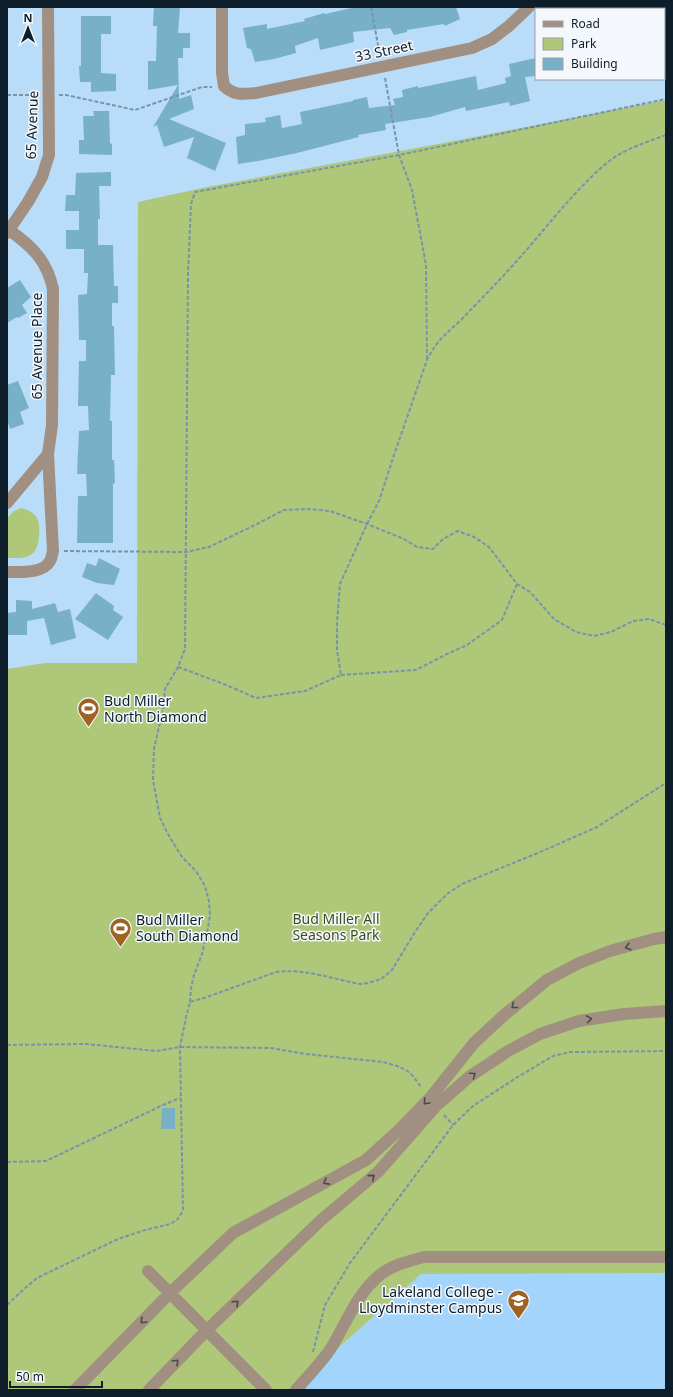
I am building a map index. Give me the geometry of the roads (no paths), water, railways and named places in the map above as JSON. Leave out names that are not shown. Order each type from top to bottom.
[{"type":"street","name":"65 Avenue","points":[[8,232],[42,177],[49,155],[48,7]]},
{"type":"street","name":"33 Street","points":[[222,7],[222,73],[224,86],[231,93],[256,93],[472,48],[492,39],[509,26],[529,7]]},
{"type":"street","name":"65 Avenue Place","points":[[7,572],[31,571],[44,568],[50,560],[53,551],[48,454],[52,425],[53,290],[50,276],[44,263],[31,247],[8,232]]},
{"type":"street","points":[[7,502],[48,454]]},
{"type":"street","points":[[75,1390],[170,1293],[233,1233],[366,1160],[399,1130],[430,1098],[474,1043],[503,1016],[547,980],[579,963],[610,952],[654,939],[666,938]]},
{"type":"street","points":[[149,1390],[207,1330],[320,1221],[378,1172],[436,1106],[469,1077],[508,1051],[540,1034],[579,1021],[624,1014],[666,1011]]},
{"type":"street","points":[[296,1390],[332,1346],[354,1306],[366,1290],[381,1274],[401,1264],[424,1258],[666,1257]]},
{"type":"street","points":[[148,1271],[266,1390]]},
{"type":"place","name":"Bud Miller North Diamond","points":[[89,728]]},
{"type":"place","name":"Bud Miller South Diamond","points":[[121,948]]},
{"type":"place","name":"Lakeland College - Lloydminster Campus","points":[[518,1320]]},
{"type":"park label","name":"Bud Miller All Seasons Park","points":[[336,928]]}]
